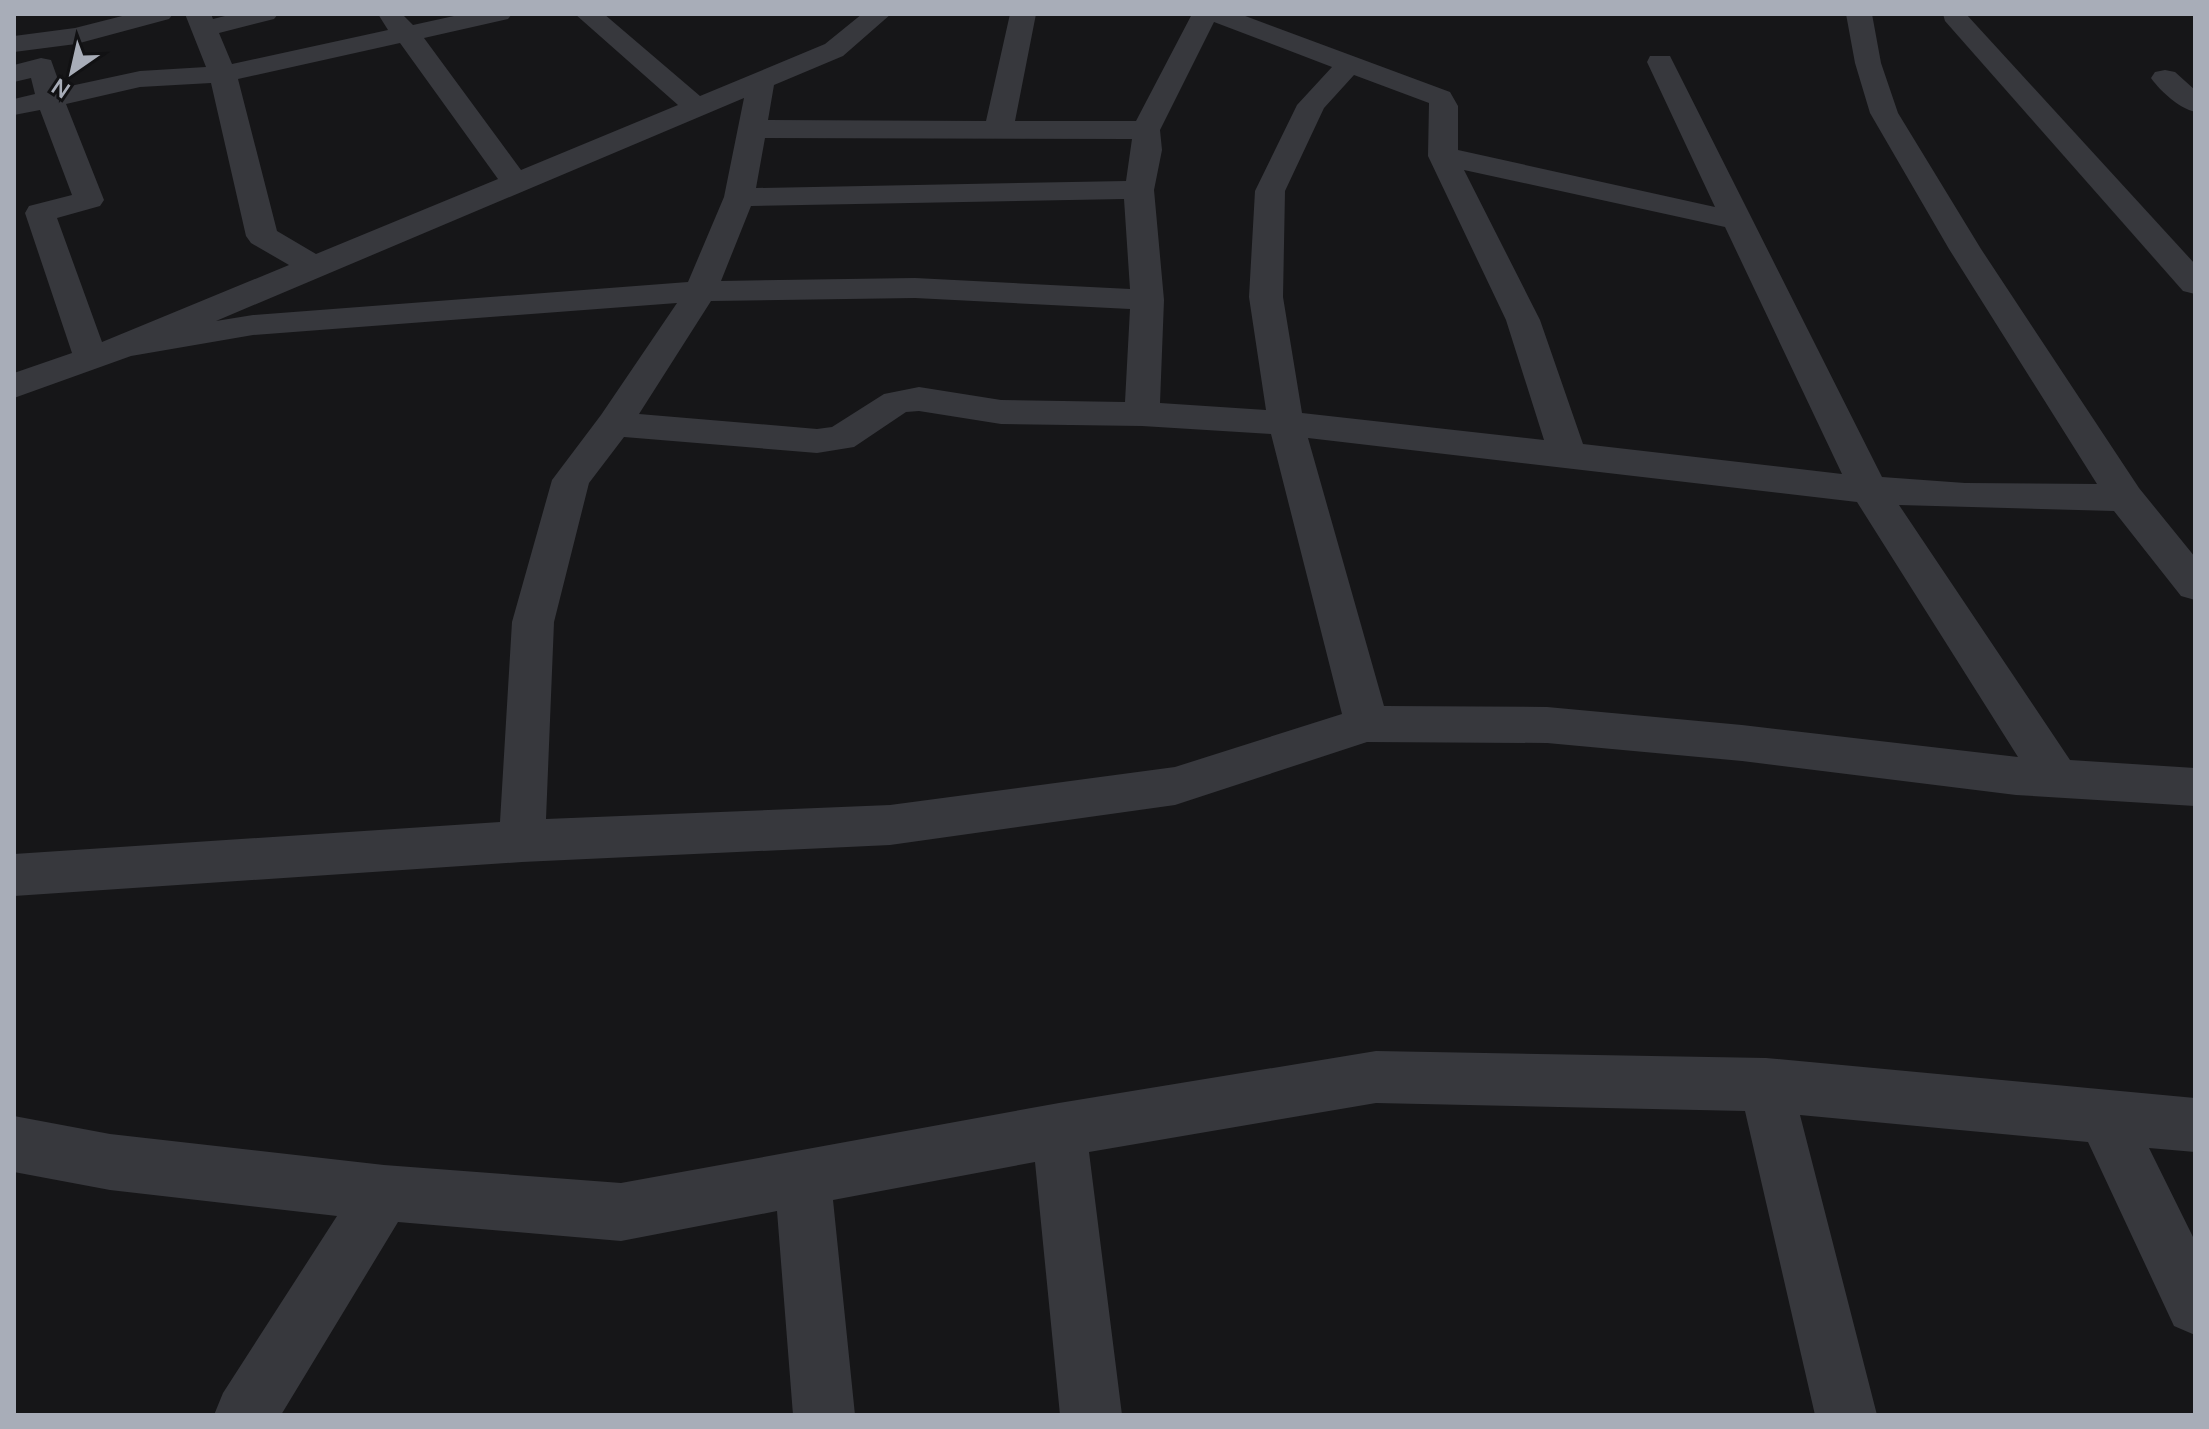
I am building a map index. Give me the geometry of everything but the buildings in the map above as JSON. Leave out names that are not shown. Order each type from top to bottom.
[{"type":"street","points":[[14,44],[99,22],[160,14]]},
{"type":"street","points":[[265,14],[201,22],[223,74],[262,236],[313,266]]},
{"type":"street","points":[[14,107],[140,79],[223,74],[397,24],[499,14]]},
{"type":"street","points":[[588,14],[698,108]]},
{"type":"street","points":[[14,386],[125,346],[761,82],[834,50],[878,14]]},
{"type":"street","points":[[999,129],[1023,14]]},
{"type":"street","points":[[1142,414],[1147,300],[1139,190],[1147,150],[1146,130],[1205,14]]},
{"type":"street","points":[[1216,14],[1440,98],[1444,106],[1443,156],[1523,320],[1567,453]]},
{"type":"street","points":[[1859,14],[1868,63],[1884,113],[1965,249],[2125,498],[2195,585]]},
{"type":"street","points":[[1954,16],[2195,284]]},
{"type":"street","points":[[99,22],[120,84]]},
{"type":"street","points":[[397,24],[515,182]]},
{"type":"street","points":[[1660,62],[1869,490],[2057,779]]},
{"type":"street","points":[[1350,64],[1311,105],[1270,191],[1266,297],[1286,423],[1367,724]]},
{"type":"street","points":[[14,74],[41,66],[50,99],[89,200],[27,217],[91,359]]},
{"type":"street","points":[[2165,78],[2195,104]]},
{"type":"street","points":[[522,841],[533,622],[571,480],[614,424],[701,291],[739,197],[761,82]]},
{"type":"street","points":[[752,129],[1146,130]]},
{"type":"street","points":[[1443,156],[1738,221]]},
{"type":"street","points":[[739,197],[1139,190]]},
{"type":"street","points":[[125,346],[253,325],[701,291],[915,288],[1147,300]]},
{"type":"street","points":[[614,424],[817,441],[841,438],[897,402],[919,399],[1001,412],[1142,414],[1286,423],[1869,490],[1965,496],[2125,498]]},
{"type":"street","points":[[14,875],[304,858],[522,841],[890,825],[1175,786],[1367,724],[1547,725],[1742,743],[2057,779],[2195,787]]},
{"type":"street","points":[[14,1144],[110,1162],[384,1193],[621,1212],[1059,1130],[1376,1077],[1766,1085],[2195,1125]]},
{"type":"street","points":[[1766,1085],[1846,1415]]},
{"type":"street","points":[[2105,1117],[2195,1305]]},
{"type":"street","points":[[1059,1130],[1091,1415]]},
{"type":"street","points":[[802,1177],[824,1415]]},
{"type":"street","points":[[245,1415],[384,1193]]}]
